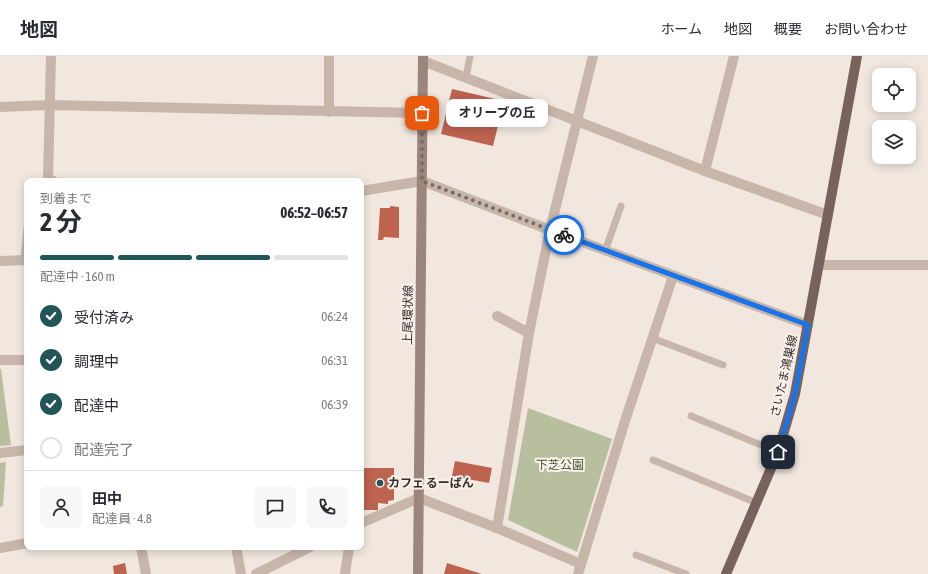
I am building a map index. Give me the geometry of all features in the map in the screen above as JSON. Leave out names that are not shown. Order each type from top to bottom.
[{"type":"main road","name":"さいたま鴻巣線","points":[[726,574],[778,452],[795,394],[857,56]]},
{"type":"main road","name":"上尾環状線","points":[[418,574],[423,59]]},
{"type":"street","points":[[48,178],[51,56]]},
{"type":"street","points":[[329,56],[329,112]]},
{"type":"street","points":[[497,528],[529,333],[550,230],[593,56]]},
{"type":"street","points":[[705,172],[734,56]]},
{"type":"street","points":[[423,59],[466,78],[705,172],[828,215]]},
{"type":"street","points":[[0,107],[50,105],[422,113]]},
{"type":"street","points":[[364,191],[422,181],[605,251],[808,325]]},
{"type":"street","points":[[0,261],[24,260]]},
{"type":"street","points":[[819,265],[928,265]]},
{"type":"street","points":[[578,574],[625,421],[673,276]]},
{"type":"street","points":[[497,316],[529,333]]},
{"type":"street","points":[[0,360],[24,360]]},
{"type":"street","points":[[0,453],[24,450]]},
{"type":"street","points":[[364,522],[419,498],[497,528],[581,564]]},
{"type":"street","points":[[0,548],[24,544]]},
{"type":"street","points":[[142,550],[146,574]]},
{"type":"street","points":[[237,550],[241,574]]},
{"type":"street","points":[[256,574],[304,550]]},
{"type":"street","points":[[345,574],[349,550]]},
{"type":"lane","points":[[466,78],[470,56]]},
{"type":"lane","points":[[605,251],[622,206]]},
{"type":"lane","points":[[652,338],[723,365]]},
{"type":"lane","points":[[691,416],[778,452]]},
{"type":"lane","points":[[653,460],[757,503]]},
{"type":"lane","points":[[636,555],[686,574]]},
{"type":"green space","points":[[0,369],[11,445],[0,446]]},
{"type":"green space","name":"下芝公園","points":[[528,408],[612,439],[577,552],[508,520]]},
{"type":"green space","points":[[6,462],[3,506],[0,507],[0,463]]},
{"type":"building","points":[[452,89],[504,101],[493,146],[441,134]]},
{"type":"building","points":[[390,206],[399,207],[399,238],[384,237],[383,240],[378,240],[380,208],[390,208]]},
{"type":"building","points":[[455,461],[492,468],[489,483],[452,476]]},
{"type":"building","points":[[364,468],[394,468],[394,500],[388,501],[388,504],[378,503],[378,510],[364,510]]},
{"type":"building","points":[[125,563],[127,574],[114,574],[113,566]]},
{"type":"building","points":[[447,563],[482,574],[444,574]]},
{"type":"way so far","points":[[422,113],[422,181],[564,235]]},
{"type":"place","name":"オリーブの丘","points":[[422,113]]},
{"type":"place","name":"カフェ るーぱん","points":[[380,483]]},
{"type":"route","points":[[564,235],[808,325],[795,394],[778,452]]}]
